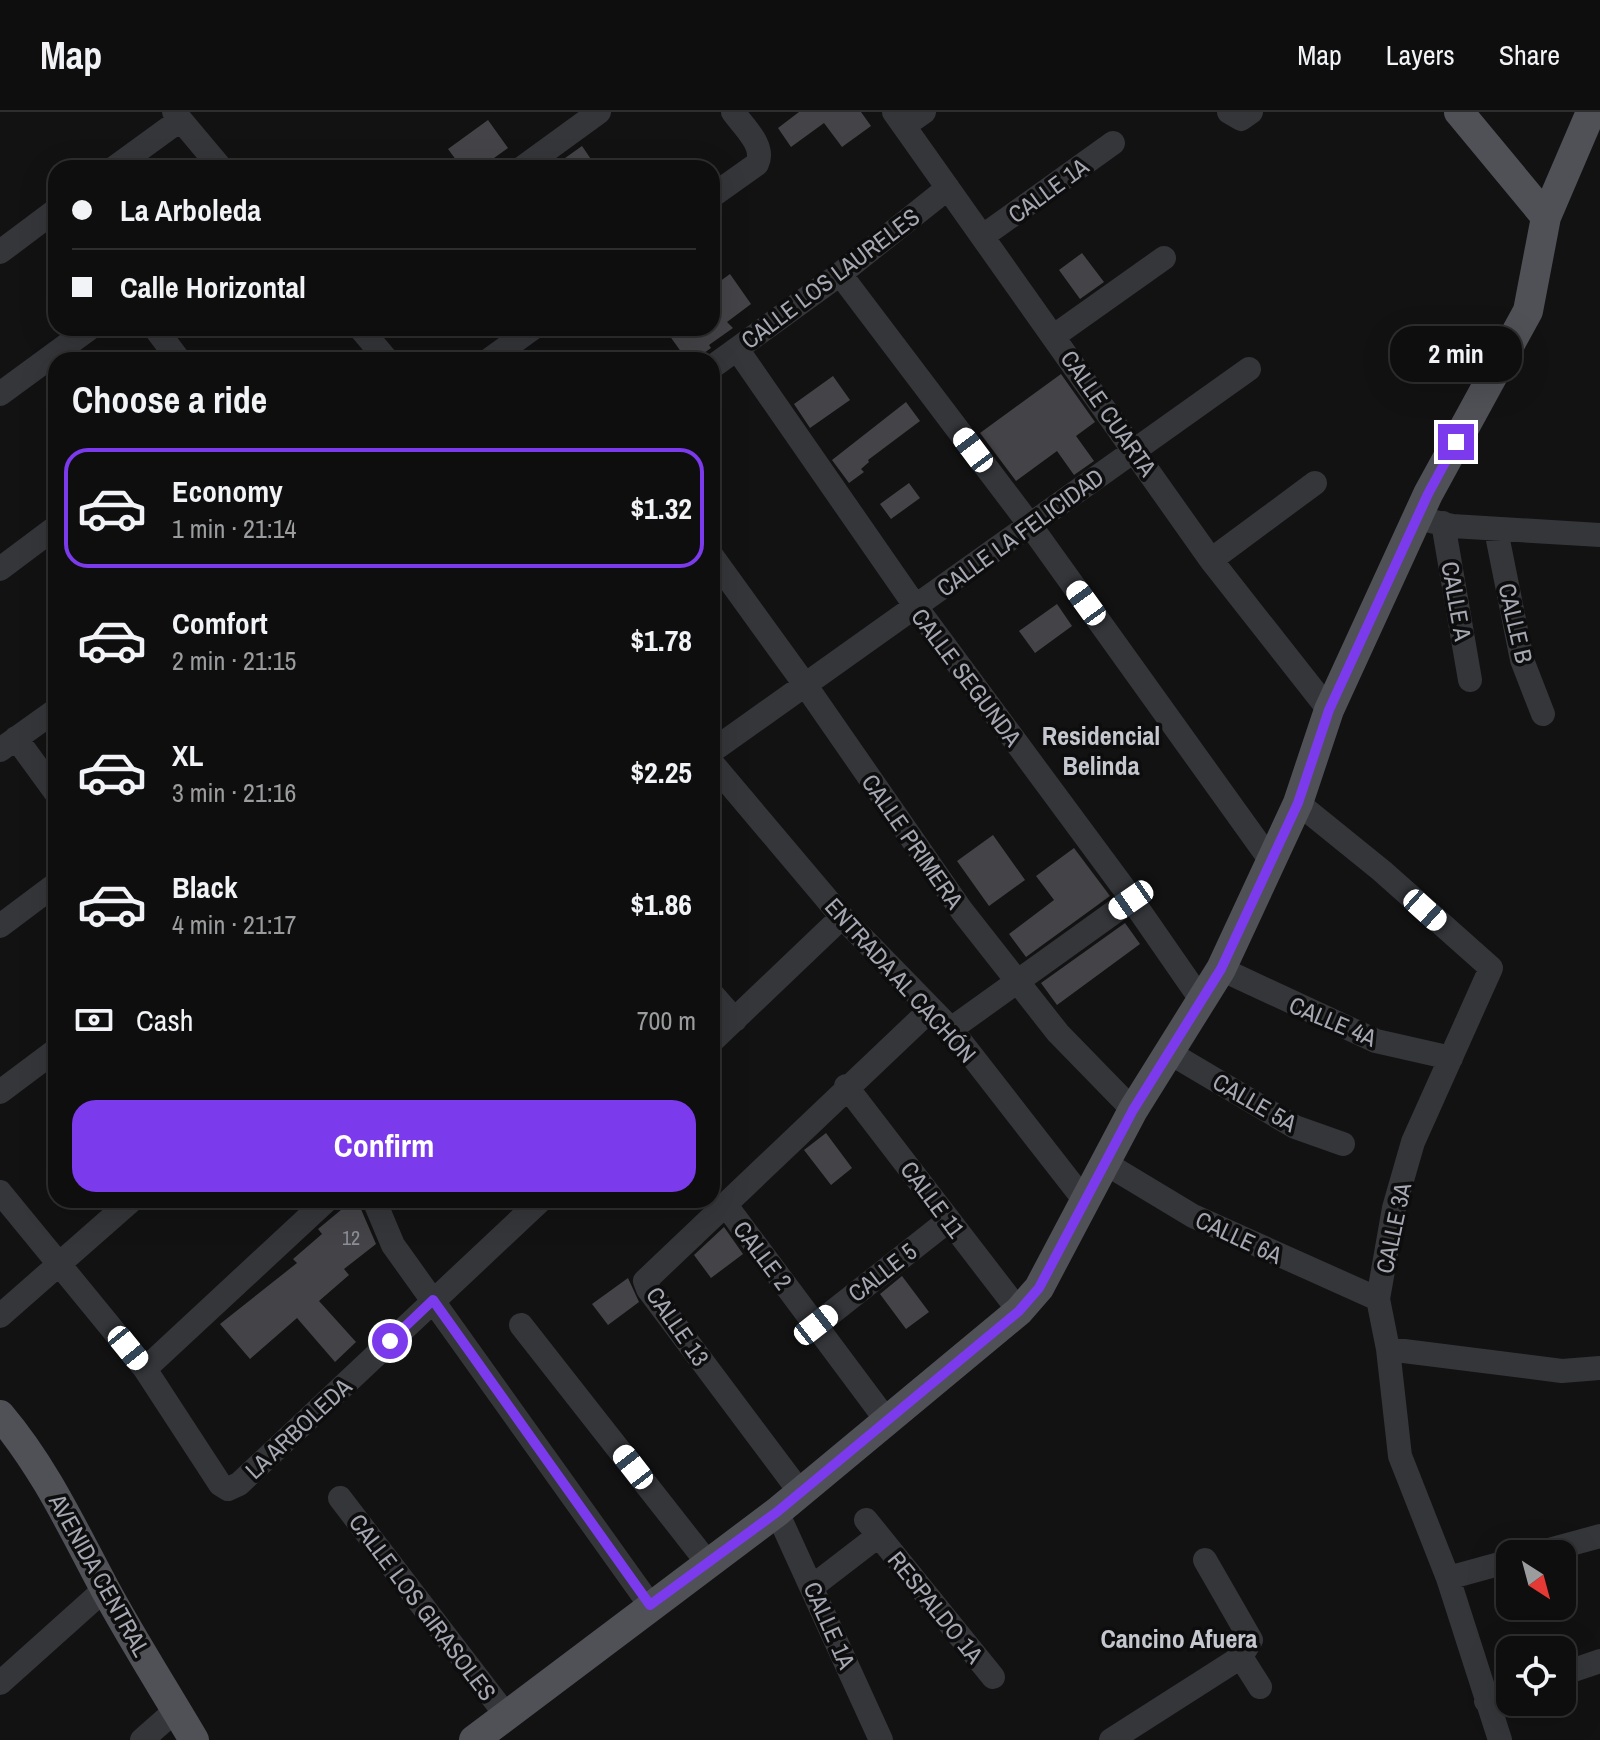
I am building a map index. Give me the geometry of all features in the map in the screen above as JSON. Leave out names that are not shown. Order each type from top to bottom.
[{"type":"main road","points":[[1459,112],[1546,217]]},
{"type":"main road","points":[[474,1740],[777,1512],[1019,1311],[1039,1288],[1133,1110],[1221,969],[1298,803],[1329,710],[1430,520],[1428,494],[1528,311],[1546,217],[1591,112]]},
{"type":"main road","name":"AVENIDA CENTRAL","points":[[0,1415],[46,1476],[105,1589],[194,1740]]},
{"type":"street","points":[[533,160],[599,112]]},
{"type":"street","points":[[720,190],[757,164],[760,157],[760,149],[733,112]]},
{"type":"street","points":[[124,160],[177,116],[214,160]]},
{"type":"street","name":"CALLE CUARTA","points":[[908,117],[948,188],[1136,449],[1211,560],[1329,710]]},
{"type":"street","name":"CALLE 1A","points":[[983,236],[1113,143]]},
{"type":"street","name":"CALLE LOS LAURELES","points":[[720,361],[840,274],[948,188]]},
{"type":"street","points":[[0,252],[48,216]]},
{"type":"street","points":[[1054,336],[1164,258]]},
{"type":"street","points":[[840,274],[1030,525],[1271,861]]},
{"type":"street","points":[[57,352],[79,336]]},
{"type":"street","points":[[367,336],[380,352]]},
{"type":"street","points":[[500,352],[522,336]]},
{"type":"street","name":"CALLE SEGUNDA","points":[[737,349],[916,607],[1202,1001]]},
{"type":"street","points":[[0,394],[48,359]]},
{"type":"street","name":"CALLE LA FELICIDAD","points":[[720,745],[1249,369]]},
{"type":"street","points":[[1211,560],[1315,483]]},
{"type":"street","points":[[1430,520],[1496,530],[1600,535]]},
{"type":"street","name":"CALLE A","points":[[1430,520],[1470,680]]},
{"type":"street","name":"CALLE B","points":[[1496,530],[1522,660],[1543,714]]},
{"type":"street","points":[[0,569],[48,533]]},
{"type":"street","name":"CALLE PRIMERA","points":[[720,567],[962,911],[1058,1033],[1133,1110]]},
{"type":"street","points":[[48,716],[8,744],[48,785]]},
{"type":"street","name":"ENTRADA AL CACHÓN","points":[[720,772],[842,917],[929,1011],[951,1029],[1085,1201]]},
{"type":"street","name":"CALLE 3A","points":[[1298,803],[1382,871],[1491,968],[1413,1142],[1394,1208],[1378,1299],[1388,1349],[1400,1456],[1448,1578],[1500,1740]]},
{"type":"street","points":[[0,926],[48,890]]},
{"type":"street","points":[[951,1029],[1131,900]]},
{"type":"street","points":[[720,1034],[842,917]]},
{"type":"street","name":"CALLE 4A","points":[[1221,969],[1376,1041],[1451,1058]]},
{"type":"street","points":[[720,1003],[735,1020]]},
{"type":"street","name":"CALLE 13","points":[[800,1492],[645,1281],[846,1086],[929,1011]]},
{"type":"street","name":"CALLE 5A","points":[[1170,1053],[1295,1127],[1343,1144]]},
{"type":"street","points":[[0,1092],[48,1056]]},
{"type":"street","name":"CALLE 11","points":[[846,1086],[1019,1311]]},
{"type":"street","name":"CALLE 6A","points":[[1105,1163],[1193,1216],[1378,1299]]},
{"type":"street","points":[[0,1192],[145,1369],[318,1208]]},
{"type":"street","name":"CALLE 2","points":[[725,1204],[887,1421]]},
{"type":"street","points":[[0,1316],[123,1208]]},
{"type":"street","points":[[377,1208],[393,1245],[650,1605]]},
{"type":"street","name":"LA ARBOLEDA","points":[[145,1369],[220,1484],[228,1489],[239,1484],[532,1208]]},
{"type":"street","name":"CALLE 5","points":[[816,1325],[949,1220]]},
{"type":"street","points":[[521,1325],[707,1562]]},
{"type":"street","points":[[1388,1349],[1562,1371],[1600,1368]]},
{"type":"street","name":"CALLE LOS GIRASOLES","points":[[340,1498],[506,1715]]},
{"type":"street","name":"CALLE 1A","points":[[777,1512],[881,1740]]},
{"type":"street","name":"RESPALDO 1A","points":[[813,1586],[872,1528],[993,1677]]},
{"type":"street","points":[[1576,1543],[1600,1536]]},
{"type":"street","points":[[1111,1740],[1241,1657],[1251,1640],[1205,1560]]},
{"type":"street","points":[[1448,1578],[1496,1565]]},
{"type":"street","points":[[0,1683],[105,1589]]},
{"type":"street","points":[[1241,1657],[1260,1687]]},
{"type":"street","points":[[1576,1669],[1600,1661]]},
{"type":"street","points":[[1486,1701],[1496,1697]]},
{"type":"street","points":[[142,1740],[176,1710]]},
{"type":"building","points":[[799,112],[861,112],[871,126],[842,147],[824,123],[791,147],[778,128]]},
{"type":"building","points":[[488,120],[508,148],[491,160],[456,160],[448,149]]},
{"type":"building","points":[[582,146],[592,160],[562,160]]},
{"type":"building","points":[[1082,253],[1104,282],[1080,299],[1059,270]]},
{"type":"building","points":[[730,274],[751,304],[727,322],[733,328],[709,345],[711,348],[705,352],[681,352],[670,336],[720,336],[720,281]]},
{"type":"building","points":[[1061,374],[1095,422],[1076,436],[1094,461],[1074,475],[1057,451],[1016,481],[980,433]]},
{"type":"building","points":[[833,376],[850,400],[810,428],[794,404]]},
{"type":"building","points":[[906,402],[920,421],[868,460],[861,469],[864,472],[849,483],[832,460]]},
{"type":"building","points":[[909,483],[920,498],[891,519],[880,504]]},
{"type":"building","points":[[1057,604],[1072,626],[1035,653],[1019,631]]},
{"type":"building","points":[[993,835],[1025,880],[989,906],[957,861]]},
{"type":"building","points":[[1074,848],[1110,896],[1026,957],[1009,934],[1054,900],[1036,876]]},
{"type":"building","points":[[1125,923],[1140,944],[1057,1005],[1041,983]]},
{"type":"building","points":[[826,1133],[852,1168],[831,1185],[804,1150]]},
{"type":"building","points":[[343,1208],[360,1208],[376,1244],[344,1269],[349,1275],[319,1301],[356,1342],[335,1362],[297,1318],[250,1359],[220,1324],[297,1263],[293,1259],[322,1234],[318,1229]]},
{"type":"building","points":[[724,1227],[743,1254],[711,1278],[694,1255]]},
{"type":"building","points":[[902,1276],[929,1312],[906,1329],[880,1294]]},
{"type":"building","points":[[628,1278],[639,1302],[608,1325],[592,1304]]},
{"type":"district","name":"Residencial Belinda","points":[[1101,750]]},
{"type":"district","name":"Cancino Afuera","points":[[1179,1638]]},
{"type":"route","points":[[390,1341],[433,1300],[650,1605],[777,1512],[1019,1311],[1039,1288],[1133,1110],[1221,969],[1298,803],[1329,710],[1428,494],[1456,442]]}]
